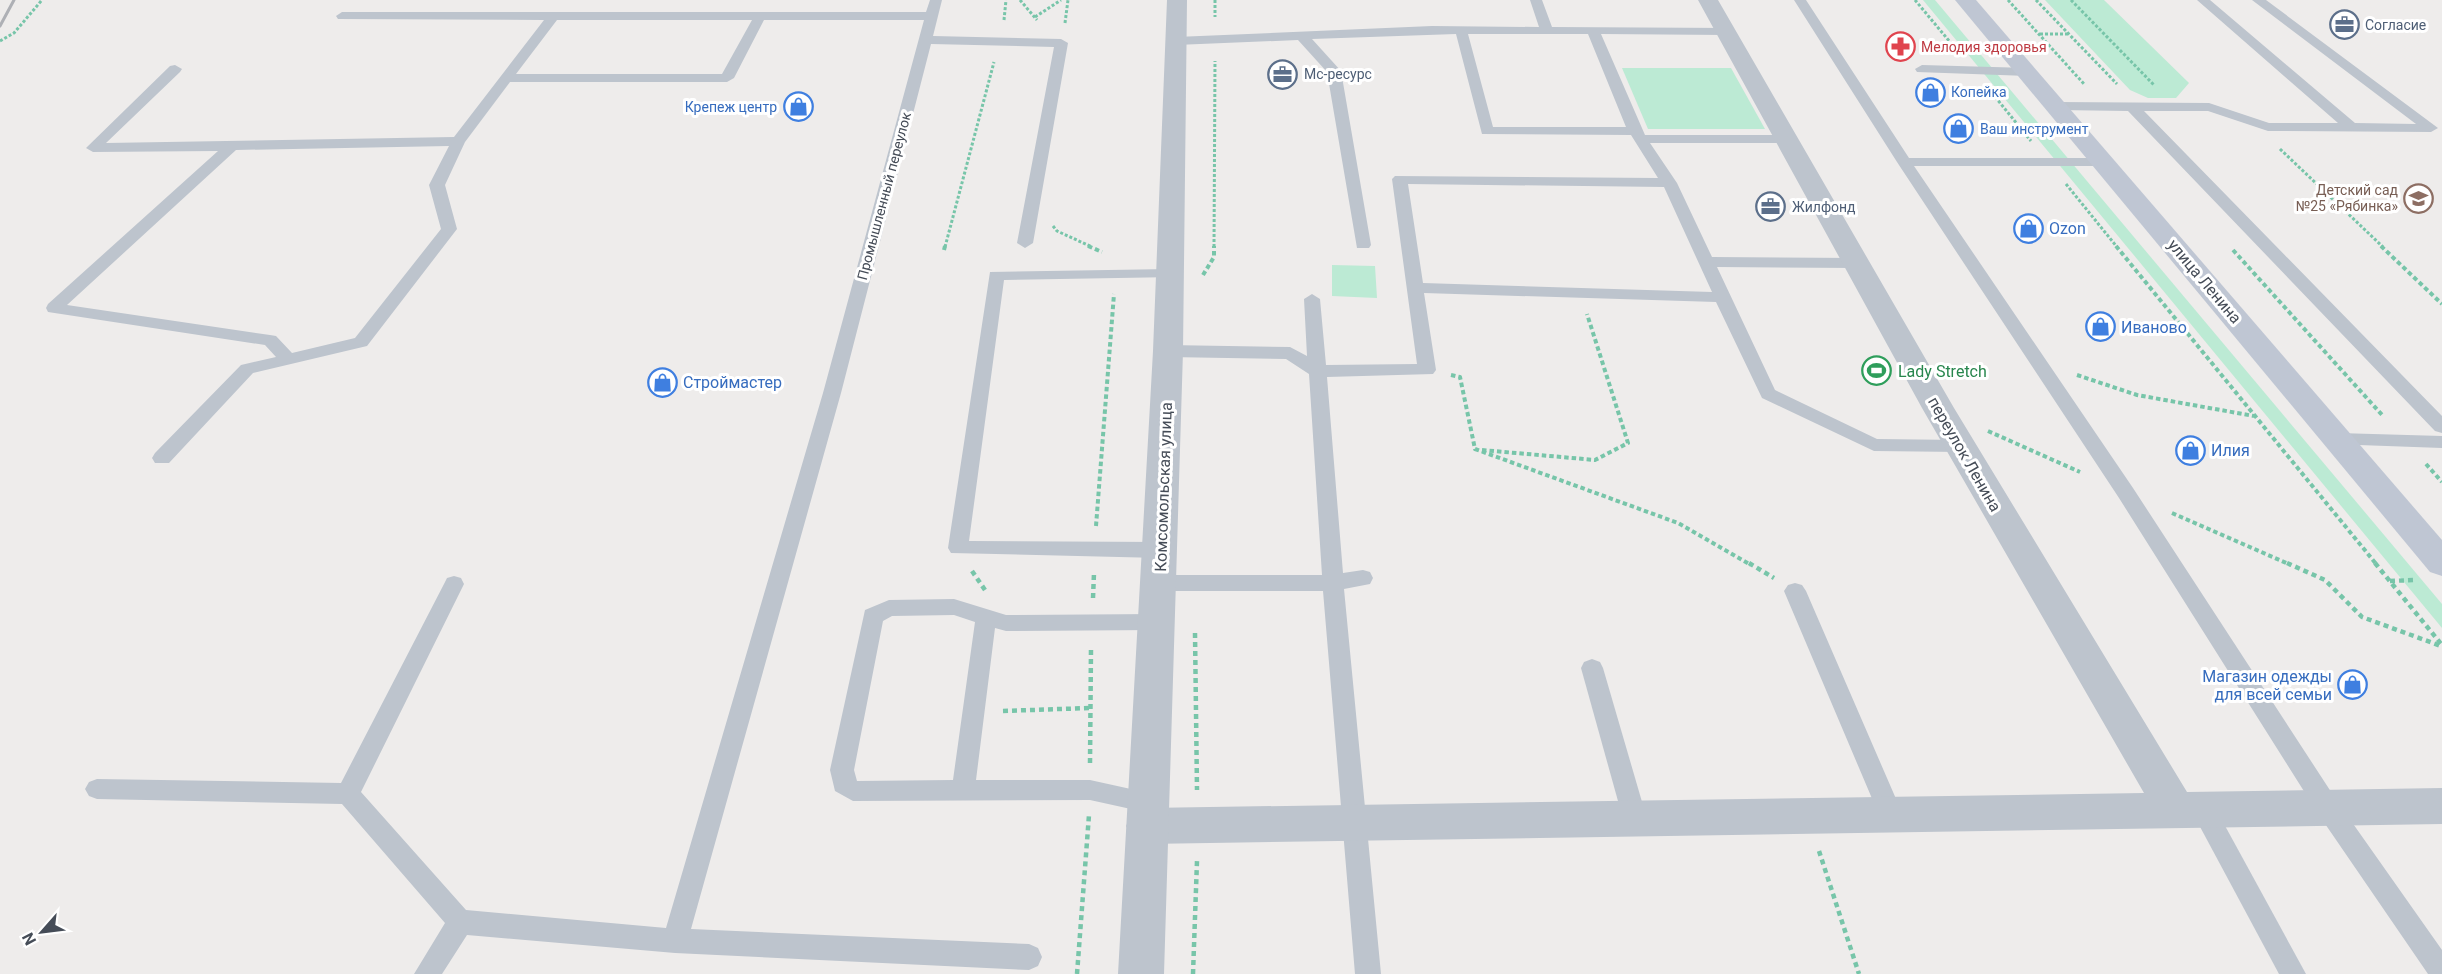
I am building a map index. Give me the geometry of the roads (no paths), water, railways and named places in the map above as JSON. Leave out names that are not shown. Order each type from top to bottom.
[{"type":"main road","name":"улица Ленина","points":[[1965,0],[2105,162],[2442,563]]},
{"type":"street","name":"Комсомольская улица","points":[[1141,974],[1168,351],[1185,277],[1176,41],[1177,0]]},
{"type":"street","name":"переулок Ленина","points":[[1708,0],[1960,446],[2190,810]]},
{"type":"street","points":[[1148,814],[1198,826],[2442,806]]},
{"type":"lane","name":"Промышленный переулок","points":[[675,941],[832,393],[936,0]]},
{"type":"lane","points":[[1536,0],[1547,30]]},
{"type":"lane","points":[[1800,0],[1904,162],[2126,493],[2328,808],[2442,972]]},
{"type":"lane","points":[[2203,0],[2352,128]]},
{"type":"lane","points":[[2057,106],[2209,107],[2268,127],[2431,128],[2258,0]]},
{"type":"lane","points":[[162,458],[247,369],[361,342],[449,229],[437,186],[458,141],[554,15]]},
{"type":"lane","points":[[342,16],[932,16]]},
{"type":"lane","points":[[507,78],[727,78],[760,16]]},
{"type":"lane","points":[[1176,41],[1461,30],[1726,30]]},
{"type":"lane","points":[[1461,30],[1487,131],[1787,139]]},
{"type":"lane","points":[[1593,30],[1637,135],[1668,183],[1768,394],[1874,445],[1960,446]]},
{"type":"lane","points":[[1303,37],[1334,71],[1363,245]]},
{"type":"lane","points":[[926,40],[1061,43],[1025,243]]},
{"type":"lane","points":[[175,69],[93,148],[458,141]]},
{"type":"lane","points":[[1922,69],[2028,72]]},
{"type":"lane","points":[[2132,107],[2442,427]]},
{"type":"lane","points":[[232,146],[54,308],[270,340],[288,359]]},
{"type":"lane","points":[[1904,162],[2105,162]]},
{"type":"lane","points":[[1168,351],[1290,353],[1317,371],[1427,370],[1400,179],[1668,183]]},
{"type":"lane","points":[[1706,262],[1856,263]]},
{"type":"lane","points":[[1160,550],[958,548],[996,275],[1185,277]]},
{"type":"lane","points":[[1415,288],[1721,297]]},
{"type":"lane","points":[[1312,299],[1333,583],[1368,974]]},
{"type":"lane","points":[[2338,439],[2442,442]]},
{"type":"lane","points":[[1159,583],[1194,585],[1333,583],[1363,578]]},
{"type":"lane","points":[[348,794],[454,584]]},
{"type":"lane","points":[[1795,591],[1891,815]]},
{"type":"lane","points":[[1148,814],[1090,790],[853,790],[843,784],[842,770],[873,616],[889,608],[954,607],[1006,622],[1157,622]]},
{"type":"lane","points":[[963,791],[986,616]]},
{"type":"lane","points":[[1592,668],[1635,819]]},
{"type":"lane","points":[[97,789],[348,794],[460,922],[675,941],[1029,957]]},
{"type":"lane","points":[[2190,810],[2293,974]]},
{"type":"lane","points":[[427,974],[460,922]]},
{"type":"railway","points":[[0,26],[14,0]]},
{"type":"place","name":"Согласие","points":[[2344,25]]},
{"type":"place","name":"Мелодия здоровья","points":[[1900,47]]},
{"type":"place","name":"Мс-ресурс","points":[[1283,74]]},
{"type":"place","name":"Копейка","points":[[1930,92]]},
{"type":"place","name":"Крепеж центр","points":[[798,107]]},
{"type":"place","name":"Ваш инструмент","points":[[1959,129]]},
{"type":"place","name":"Детский сад №25 «Рябинка»","points":[[2419,198]]},
{"type":"place","name":"Жилфонд","points":[[1771,207]]},
{"type":"place","name":"Ozon","points":[[2028,228]]},
{"type":"place","name":"Иваново","points":[[2100,327]]},
{"type":"place","name":"Lady Stretch","points":[[1877,371]]},
{"type":"place","name":"Строймастер","points":[[662,382]]},
{"type":"place","name":"Илия","points":[[2190,450]]},
{"type":"place","name":"Магазин одежды для всей семьи","points":[[2353,685]]}]
